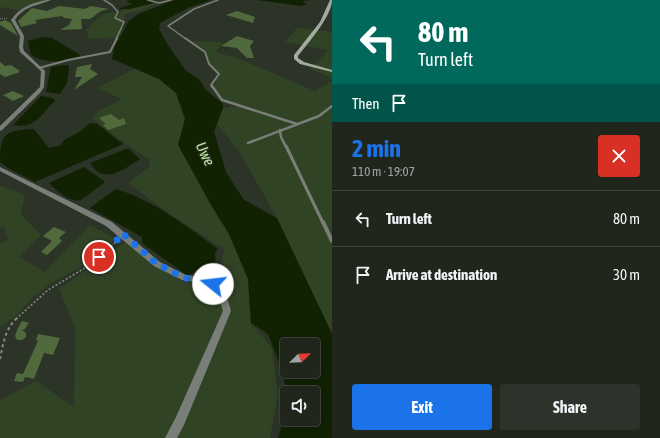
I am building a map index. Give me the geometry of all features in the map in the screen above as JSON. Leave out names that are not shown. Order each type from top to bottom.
[{"type":"main road","points":[[332,0],[322,22],[296,56],[296,59],[302,63],[332,71]]},
{"type":"street","points":[[0,129],[42,87],[42,71],[20,49],[22,40],[21,34],[13,20],[17,13],[23,8],[50,0]]},
{"type":"street","points":[[0,168],[69,205],[99,219],[122,233],[157,264],[185,278],[205,280],[221,289],[227,311],[192,394],[171,438]]},
{"type":"lane","points":[[40,68],[68,60],[110,52],[124,22],[115,18],[118,12],[117,10],[104,0]]},
{"type":"lane","points":[[148,0],[159,3],[171,0]]},
{"type":"lane","points":[[218,0],[194,9],[168,26],[205,52],[209,64],[219,74],[210,85],[222,100],[297,124]]},
{"type":"lane","points":[[248,143],[319,116],[332,106]]},
{"type":"lane","points":[[280,130],[280,137],[332,241]]},
{"type":"path","points":[[0,359],[4,339],[10,324],[48,290],[90,265],[115,243],[122,233]]},
{"type":"shaded area","points":[[0,0],[50,0],[38,2],[18,10],[0,7]]},
{"type":"shaded area","points":[[158,3],[147,8],[125,14],[123,24],[119,29],[124,29],[119,37],[89,39],[86,30],[101,16],[115,12],[120,13],[122,10]]},
{"type":"shaded area","points":[[297,28],[332,32],[332,78],[310,69],[329,50],[285,42]]},
{"type":"shaded area","points":[[205,41],[223,43],[216,52],[237,58],[315,91],[332,81],[332,333],[277,218],[239,151],[217,124],[223,108],[241,106],[222,100],[211,85],[219,74],[209,64],[205,52],[189,42]]},
{"type":"shaded area","points":[[135,69],[159,79],[176,93],[185,119],[179,145],[211,205],[229,234],[248,279],[251,323],[272,348],[278,396],[270,438],[0,438],[0,400],[36,381],[74,407],[75,327],[59,289],[131,238],[184,283],[217,281],[224,249],[171,215],[128,183],[150,166],[149,159],[127,145],[96,121],[92,120],[97,112],[122,99],[97,88]]},
{"type":"shaded area","points":[[0,186],[17,191],[25,197],[21,212],[23,217],[41,235],[19,257],[45,272],[90,225],[116,239],[89,262],[50,284],[33,297],[16,316],[0,327],[0,244],[8,240],[4,227],[0,228]]},
{"type":"water","points":[[144,0],[154,3],[130,9],[120,9],[132,4],[126,1]]},
{"type":"water","name":"Uwe","points":[[175,0],[211,0],[188,8],[160,23],[159,29],[186,71],[198,78],[206,90],[223,104],[223,108],[214,132],[226,172],[244,200],[277,218],[332,334],[332,438],[278,438],[282,426],[320,426],[320,386],[285,386],[283,378],[320,378],[320,338],[280,338],[280,365],[268,334],[251,323],[248,279],[229,234],[178,145],[185,119],[176,93],[159,79],[112,59],[114,48],[128,22],[138,14]]},
{"type":"water","points":[[257,0],[312,0],[303,1],[306,4],[302,6]]},
{"type":"water","points":[[42,37],[52,38],[80,56],[55,62],[43,60],[31,55],[28,41]]},
{"type":"water","points":[[68,65],[69,67],[67,83],[60,94],[46,92],[51,67]]},
{"type":"water","points":[[41,96],[53,98],[55,101],[37,120],[32,123],[21,126],[13,125]]},
{"type":"water","points":[[90,123],[97,124],[123,144],[35,182],[8,168],[0,162],[1,144],[6,135],[11,132],[34,129],[49,148],[61,145],[64,140],[81,131]]},
{"type":"water","points":[[129,149],[140,159],[121,171],[108,174],[101,173],[90,163]]},
{"type":"water","points":[[84,167],[104,181],[104,183],[81,200],[72,200],[67,198],[49,183]]},
{"type":"water","points":[[116,189],[157,207],[218,249],[215,253],[216,278],[207,278],[197,270],[188,276],[142,243],[142,237],[90,208]]},
{"type":"building","points":[[59,6],[85,9],[91,6],[109,9],[101,11],[90,19],[81,19],[82,29],[60,30],[69,25],[72,19],[64,18],[62,16],[35,20],[37,23],[21,27],[18,21],[32,8],[47,11]]},
{"type":"building","points":[[237,11],[255,17],[253,23],[226,15]]},
{"type":"building","points":[[5,20],[11,23],[18,36],[0,25],[0,22]]},
{"type":"building","points":[[237,36],[254,41],[250,46],[254,58],[247,58],[237,48],[221,46]]},
{"type":"building","points":[[0,62],[5,66],[11,65],[20,71],[18,72],[20,72],[5,77],[0,74]]},
{"type":"building","points":[[92,64],[90,69],[98,74],[74,90],[82,77],[75,77],[77,67]]},
{"type":"building","points":[[13,91],[24,96],[13,101],[3,95]]},
{"type":"building","points":[[111,114],[119,120],[124,118],[126,124],[108,130],[103,125],[106,124],[99,118]]},
{"type":"building","points":[[54,227],[66,232],[59,238],[62,241],[47,255],[41,252],[52,241],[43,236]]},
{"type":"building","points":[[22,321],[29,323],[24,330],[21,329],[26,333],[26,337],[22,340],[17,340],[15,336]]},
{"type":"building","points":[[38,334],[60,338],[53,355],[44,353],[34,379],[25,377],[23,382],[14,381],[17,373],[23,374],[38,341],[36,340]]},
{"type":"route","points":[[99,257],[115,243],[122,233],[157,264],[185,278],[205,280],[213,284]]}]
